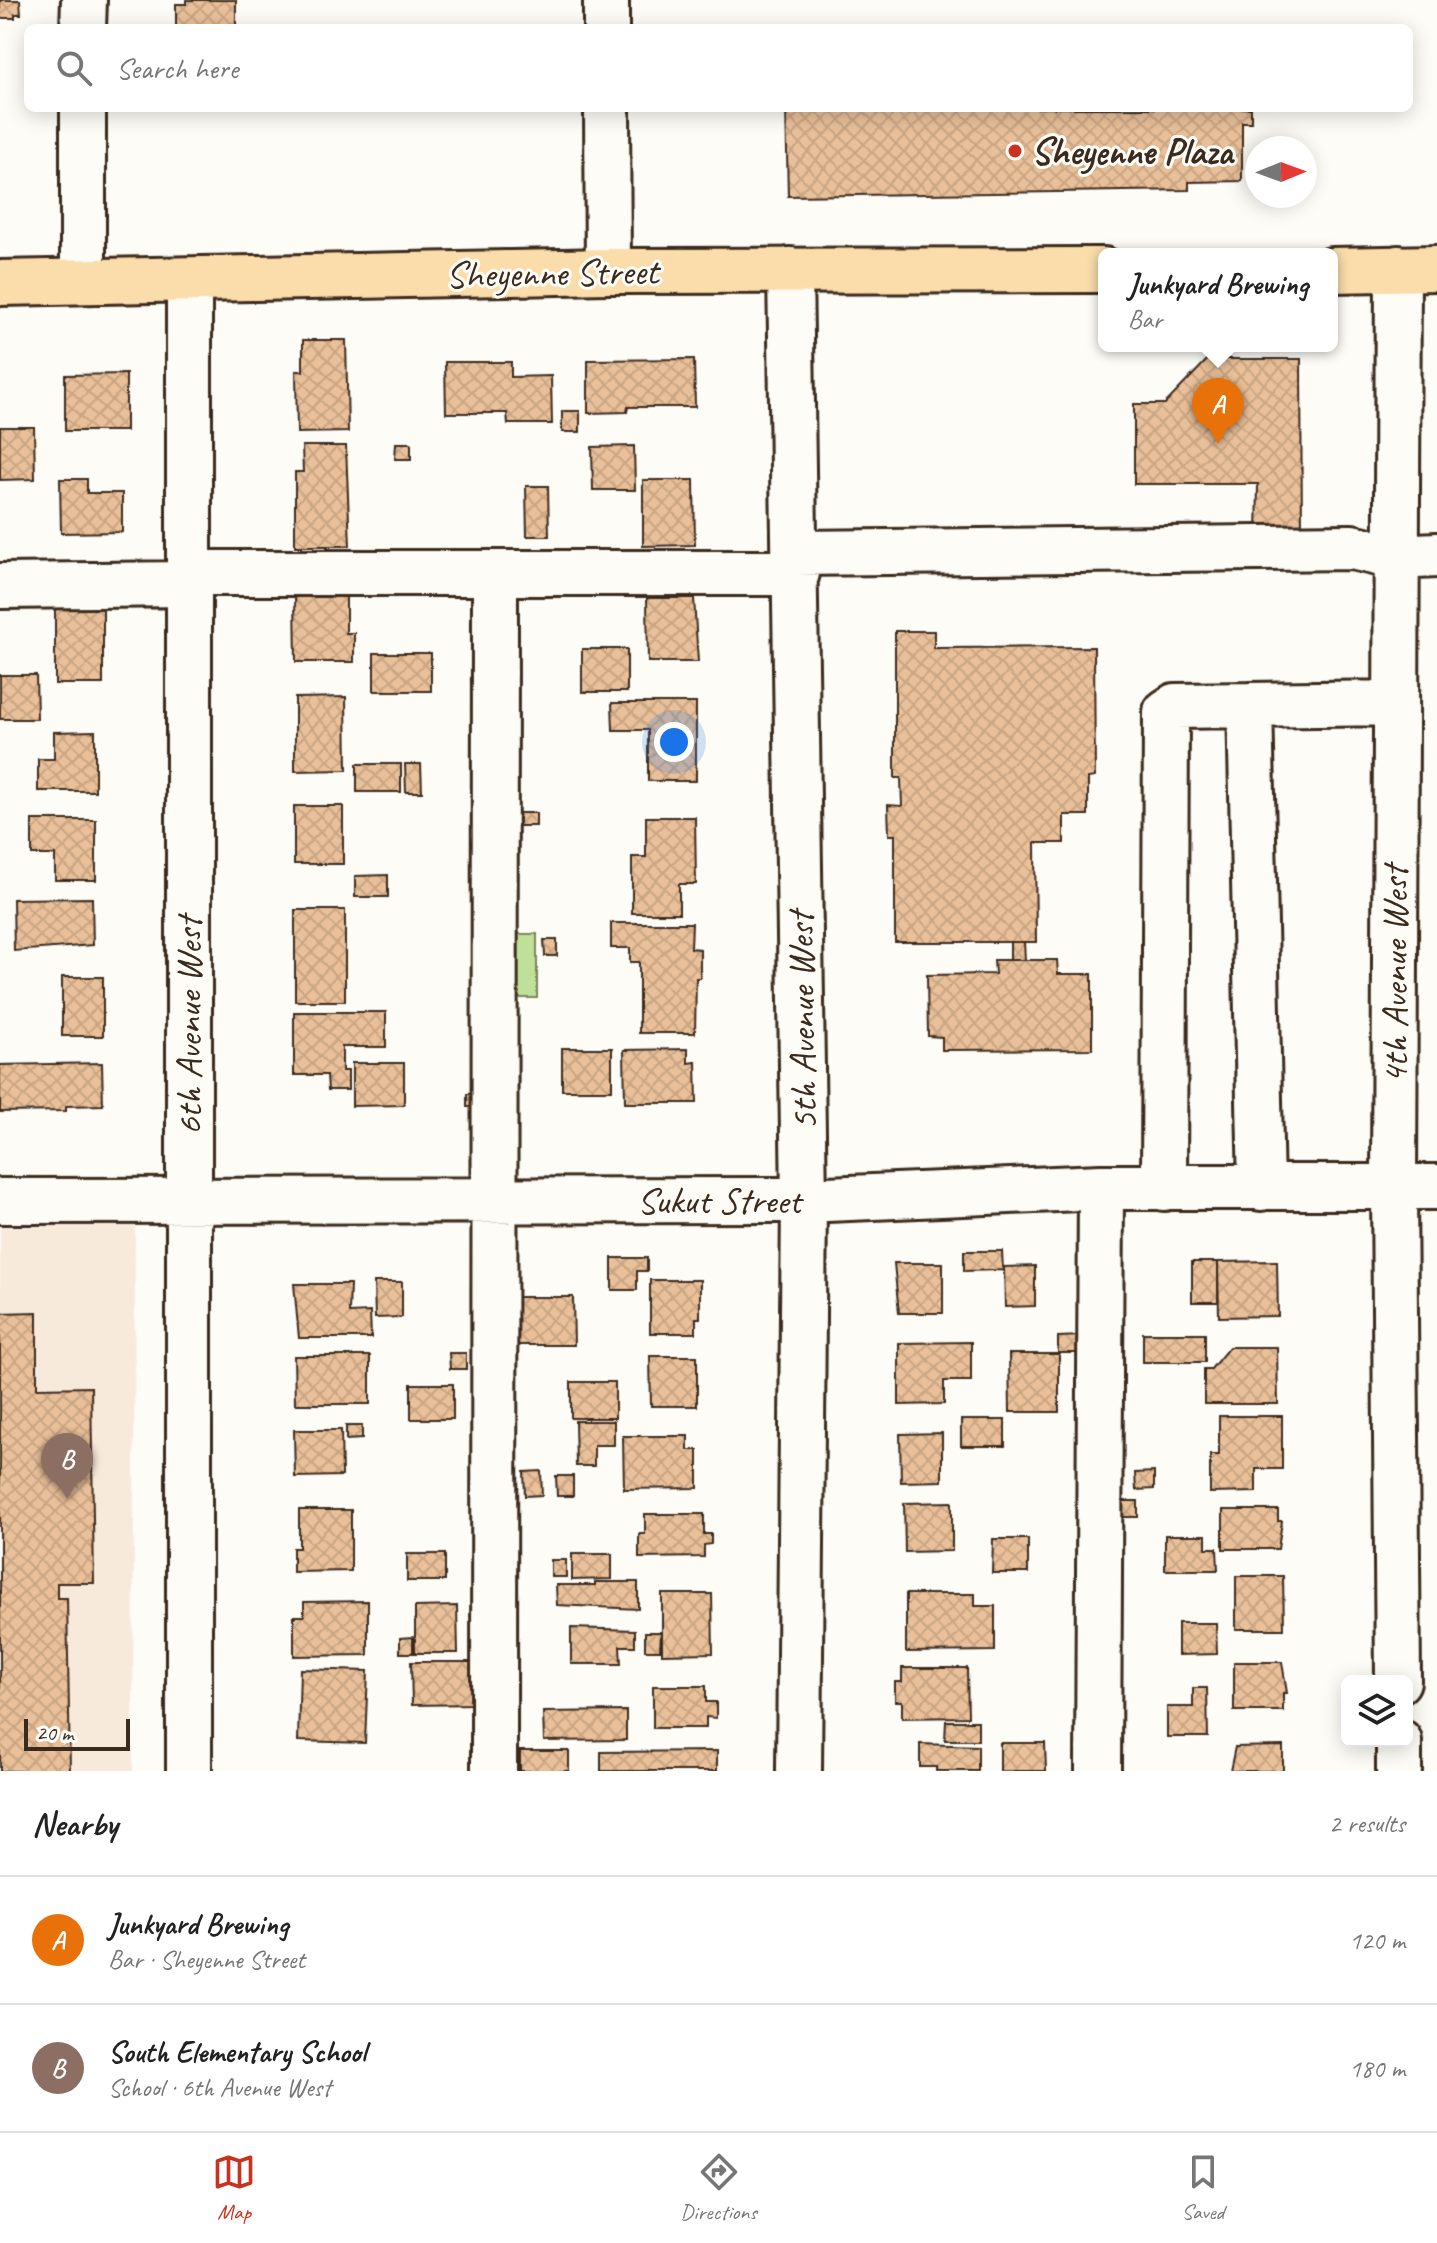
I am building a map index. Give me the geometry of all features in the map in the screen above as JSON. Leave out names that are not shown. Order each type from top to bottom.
[{"type":"main road","points":[[1338,270],[1418,268]]},
{"type":"main road","name":"Sheyenne Street","points":[[0,283],[608,271],[1098,270]]},
{"type":"street","points":[[83,24],[84,0]]},
{"type":"street","points":[[606,0],[606,24]]},
{"type":"street","points":[[83,112],[83,279]]},
{"type":"street","points":[[607,112],[608,271]]},
{"type":"street","name":"4th Avenue West","points":[[1398,1675],[1394,1188],[1395,703],[1416,556],[1418,268]]},
{"type":"street","name":"5th Avenue West","points":[[790,270],[804,1200],[799,1771]]},
{"type":"street","name":"6th Avenue West","points":[[189,281],[189,1771]]},
{"type":"street","points":[[0,586],[188,578],[495,573],[1352,547],[1416,556]]},
{"type":"street","points":[[494,1771],[495,573]]},
{"type":"street","points":[[1164,1188],[1166,712],[1175,706],[1395,703]]},
{"type":"street","points":[[1250,705],[1261,1188]]},
{"type":"street","points":[[1098,1771],[1101,1187]]},
{"type":"street","name":"Sukut Street","points":[[0,1201],[804,1200],[1101,1187],[1437,1187]]},
{"type":"street","points":[[1399,1747],[1399,1771]]},
{"type":"shaded area","points":[[135,1225],[133,1771],[0,1771],[0,1227]]},
{"type":"green space","points":[[508,934],[537,934],[537,998],[508,998]]},
{"type":"building","points":[[0,0],[20,0],[21,14],[15,14],[15,18],[0,18]]},
{"type":"building","points":[[186,0],[236,0],[236,24],[176,24],[176,4],[186,4]]},
{"type":"building","name":"Sheyenne Plaza","points":[[786,112],[1251,112],[1251,122],[1242,122],[1242,181],[1189,182],[1189,190],[788,196]]},
{"type":"building","points":[[303,340],[346,340],[348,432],[297,433],[296,371],[303,371]]},
{"type":"building","points":[[694,359],[695,407],[628,407],[627,412],[588,413],[588,360]]},
{"type":"building","points":[[1208,359],[1301,359],[1302,539],[1257,539],[1258,484],[1134,484],[1134,404],[1165,404]]},
{"type":"building","points":[[445,362],[511,362],[511,377],[551,376],[552,424],[508,424],[507,413],[446,413]]},
{"type":"building","points":[[126,374],[126,431],[65,431],[65,375]]},
{"type":"building","points":[[562,411],[580,411],[580,432],[562,432]]},
{"type":"building","points":[[0,427],[34,427],[35,479],[0,480]]},
{"type":"building","points":[[396,443],[411,443],[411,459],[395,459]]},
{"type":"building","points":[[302,446],[346,446],[350,546],[295,546],[295,472],[303,472]]},
{"type":"building","points":[[634,446],[635,490],[593,490],[592,447]]},
{"type":"building","points":[[60,479],[87,479],[87,493],[122,493],[122,532],[61,533]]},
{"type":"building","points":[[643,480],[694,480],[695,545],[643,546]]},
{"type":"building","points":[[526,486],[548,486],[549,536],[527,536]]},
{"type":"building","points":[[295,596],[346,596],[346,633],[354,633],[354,662],[296,662]]},
{"type":"building","points":[[647,598],[694,598],[698,662],[648,662]]},
{"type":"building","points":[[55,606],[103,606],[103,684],[55,684]]},
{"type":"building","points":[[895,631],[934,631],[934,648],[1094,647],[1095,777],[1088,778],[1088,815],[1064,815],[1064,843],[1035,843],[1036,942],[895,942],[895,835],[889,835],[888,805],[902,806],[901,778],[895,778]]},
{"type":"building","points":[[582,649],[627,649],[627,692],[582,692]]},
{"type":"building","points":[[374,653],[431,653],[431,691],[374,691]]},
{"type":"building","points":[[0,675],[36,675],[37,719],[0,719]]},
{"type":"building","points":[[346,697],[347,770],[295,771],[295,698]]},
{"type":"building","points":[[612,703],[696,703],[696,781],[648,781],[648,730],[613,730]]},
{"type":"building","points":[[95,731],[95,791],[38,791],[38,759],[54,759],[54,732]]},
{"type":"building","points":[[357,764],[401,764],[401,792],[357,792]]},
{"type":"building","points":[[405,764],[421,764],[422,792],[406,792]]},
{"type":"building","points":[[294,806],[343,806],[343,864],[294,864]]},
{"type":"building","points":[[519,813],[536,813],[536,826],[519,826]]},
{"type":"building","points":[[646,817],[695,817],[696,884],[679,884],[679,913],[632,913],[632,857],[646,857]]},
{"type":"building","points":[[32,820],[96,820],[96,880],[55,880],[55,855],[32,855]]},
{"type":"building","points":[[388,875],[388,897],[355,897],[355,876]]},
{"type":"building","points":[[92,898],[93,945],[14,951],[13,899]]},
{"type":"building","points":[[295,910],[345,910],[345,1001],[295,1001]]},
{"type":"building","points":[[611,923],[692,923],[691,948],[700,949],[695,1033],[639,1033],[639,962],[630,962],[630,948],[611,948]]},
{"type":"building","points":[[544,940],[557,940],[557,956],[545,956]]},
{"type":"building","points":[[1010,942],[1024,942],[1025,960],[1010,960]]},
{"type":"building","points":[[994,960],[1057,960],[1058,974],[1092,974],[1092,1049],[942,1050],[942,1037],[928,1036],[927,975],[995,974]]},
{"type":"building","points":[[62,977],[103,977],[103,1036],[62,1036]]},
{"type":"building","points":[[294,1012],[386,1012],[386,1047],[342,1047],[342,1071],[348,1071],[348,1090],[328,1090],[327,1075],[294,1075]]},
{"type":"building","points":[[562,1048],[612,1048],[612,1090],[562,1090]]},
{"type":"building","points":[[688,1049],[688,1063],[696,1062],[697,1103],[625,1103],[624,1050]]},
{"type":"building","points":[[102,1063],[103,1105],[66,1106],[66,1111],[0,1112],[0,1065]]},
{"type":"building","points":[[352,1063],[404,1063],[404,1105],[352,1106]]},
{"type":"building","points":[[467,1094],[478,1094],[478,1107],[467,1107]]},
{"type":"building","points":[[964,1251],[1002,1251],[1003,1270],[964,1271]]},
{"type":"building","points":[[612,1258],[647,1258],[647,1271],[637,1271],[637,1290],[612,1290]]},
{"type":"building","points":[[1277,1261],[1278,1316],[1219,1317],[1218,1262]]},
{"type":"building","points":[[1192,1262],[1218,1262],[1218,1302],[1192,1302]]},
{"type":"building","points":[[894,1263],[943,1263],[943,1313],[899,1313]]},
{"type":"building","points":[[1035,1266],[1035,1306],[1005,1307],[1004,1267]]},
{"type":"building","points":[[650,1280],[700,1280],[700,1318],[696,1318],[696,1333],[650,1333]]},
{"type":"building","points":[[374,1282],[402,1282],[402,1317],[375,1318]]},
{"type":"building","points":[[294,1284],[350,1284],[349,1313],[370,1312],[371,1338],[299,1338]]},
{"type":"building","points":[[514,1297],[573,1297],[574,1345],[514,1345]]},
{"type":"building","points":[[37,1312],[37,1388],[91,1387],[94,1583],[57,1583],[57,1598],[67,1598],[70,1771],[0,1771],[0,1313]]},
{"type":"building","points":[[1143,1333],[1205,1333],[1205,1362],[1143,1362]]},
{"type":"building","points":[[1082,1336],[1082,1353],[1058,1353],[1058,1337]]},
{"type":"building","points":[[971,1342],[971,1381],[944,1381],[944,1404],[899,1405],[899,1343]]},
{"type":"building","points":[[1229,1347],[1277,1347],[1278,1404],[1204,1404],[1204,1369],[1211,1369]]},
{"type":"building","points":[[449,1353],[466,1353],[466,1369],[450,1369]]},
{"type":"building","points":[[1009,1354],[1059,1354],[1059,1412],[1010,1412]]},
{"type":"building","points":[[294,1356],[370,1356],[370,1404],[295,1404]]},
{"type":"building","points":[[650,1356],[697,1356],[697,1406],[651,1406]]},
{"type":"building","points":[[571,1382],[615,1382],[615,1418],[571,1418]]},
{"type":"building","points":[[411,1384],[453,1384],[453,1419],[411,1419]]},
{"type":"building","points":[[1219,1416],[1282,1416],[1282,1469],[1256,1469],[1256,1492],[1210,1493],[1210,1455],[1219,1455]]},
{"type":"building","points":[[961,1420],[1005,1420],[1005,1446],[961,1446]]},
{"type":"building","points":[[575,1421],[614,1421],[614,1445],[594,1445],[594,1466],[576,1466]]},
{"type":"building","points":[[346,1426],[362,1426],[362,1439],[346,1440]]},
{"type":"building","points":[[294,1430],[341,1430],[342,1476],[295,1477]]},
{"type":"building","points":[[942,1433],[942,1481],[901,1482],[900,1434]]},
{"type":"building","points":[[623,1436],[688,1436],[688,1450],[698,1450],[698,1488],[624,1489]]},
{"type":"building","points":[[541,1471],[542,1495],[525,1496],[524,1472]]},
{"type":"building","points":[[1154,1472],[1154,1489],[1136,1490],[1135,1473]]},
{"type":"building","points":[[556,1476],[573,1476],[573,1496],[557,1496]]},
{"type":"building","points":[[1118,1501],[1138,1501],[1138,1517],[1119,1517]]},
{"type":"building","points":[[952,1502],[952,1551],[905,1552],[904,1503]]},
{"type":"building","points":[[299,1510],[351,1510],[351,1571],[293,1572],[293,1548],[299,1548]]},
{"type":"building","points":[[1223,1510],[1278,1510],[1278,1521],[1282,1521],[1278,1549],[1223,1549]]},
{"type":"building","points":[[645,1514],[704,1514],[704,1534],[711,1534],[711,1544],[704,1545],[704,1557],[639,1558],[639,1534],[645,1534]]},
{"type":"building","points":[[1165,1535],[1206,1535],[1206,1548],[1217,1548],[1218,1570],[1165,1570]]},
{"type":"building","points":[[993,1539],[1028,1539],[1028,1573],[992,1573]]},
{"type":"building","points":[[407,1554],[445,1554],[445,1581],[407,1581]]},
{"type":"building","points":[[572,1554],[612,1554],[612,1579],[572,1580]]},
{"type":"building","points":[[551,1560],[566,1560],[566,1577],[551,1577]]},
{"type":"building","points":[[1236,1576],[1283,1576],[1284,1629],[1236,1629]]},
{"type":"building","points":[[595,1582],[638,1582],[638,1609],[557,1605],[556,1585],[595,1585]]},
{"type":"building","points":[[662,1594],[712,1594],[713,1653],[662,1654]]},
{"type":"building","points":[[906,1594],[975,1594],[975,1606],[995,1606],[995,1651],[906,1652]]},
{"type":"building","points":[[368,1601],[368,1655],[294,1656],[294,1616],[304,1616],[304,1602]]},
{"type":"building","points":[[457,1606],[458,1653],[415,1653],[415,1607]]},
{"type":"building","points":[[1178,1623],[1216,1623],[1217,1654],[1178,1655]]},
{"type":"building","points":[[571,1628],[635,1630],[635,1646],[620,1646],[621,1664],[571,1664]]},
{"type":"building","points":[[645,1632],[661,1632],[660,1650],[645,1650]]},
{"type":"building","points":[[413,1637],[413,1653],[400,1653],[400,1638]]},
{"type":"building","points":[[411,1662],[476,1662],[476,1704],[412,1705]]},
{"type":"building","points":[[1234,1662],[1282,1662],[1287,1693],[1283,1693],[1283,1711],[1234,1711]]},
{"type":"building","points":[[902,1668],[967,1668],[968,1717],[902,1718],[902,1701],[895,1701],[895,1682],[902,1682]]},
{"type":"building","points":[[300,1669],[368,1671],[365,1743],[298,1741]]},
{"type":"building","points":[[653,1686],[706,1686],[706,1702],[716,1702],[716,1718],[706,1717],[706,1728],[653,1728]]},
{"type":"building","points":[[1193,1688],[1207,1688],[1208,1737],[1167,1737],[1167,1707],[1193,1707]]},
{"type":"building","points":[[626,1711],[626,1740],[544,1741],[543,1712]]},
{"type":"building","points":[[946,1721],[978,1721],[978,1740],[945,1740]]},
{"type":"building","points":[[1000,1743],[1045,1743],[1046,1771],[1000,1771]]},
{"type":"building","points":[[920,1744],[978,1746],[978,1771],[936,1771],[936,1767],[920,1767]]},
{"type":"building","points":[[1283,1746],[1283,1771],[1230,1771],[1235,1747]]},
{"type":"building","points":[[520,1751],[569,1751],[569,1771],[520,1771]]},
{"type":"building","points":[[717,1751],[717,1771],[601,1771],[601,1752]]},
{"type":"place","name":"Sheyenne Plaza","points":[[1015,151]]},
{"type":"place","name":"Junkyard Brewing","points":[[1218,444]]},
{"type":"place","name":"South Elementary School","points":[[67,1499]]}]
